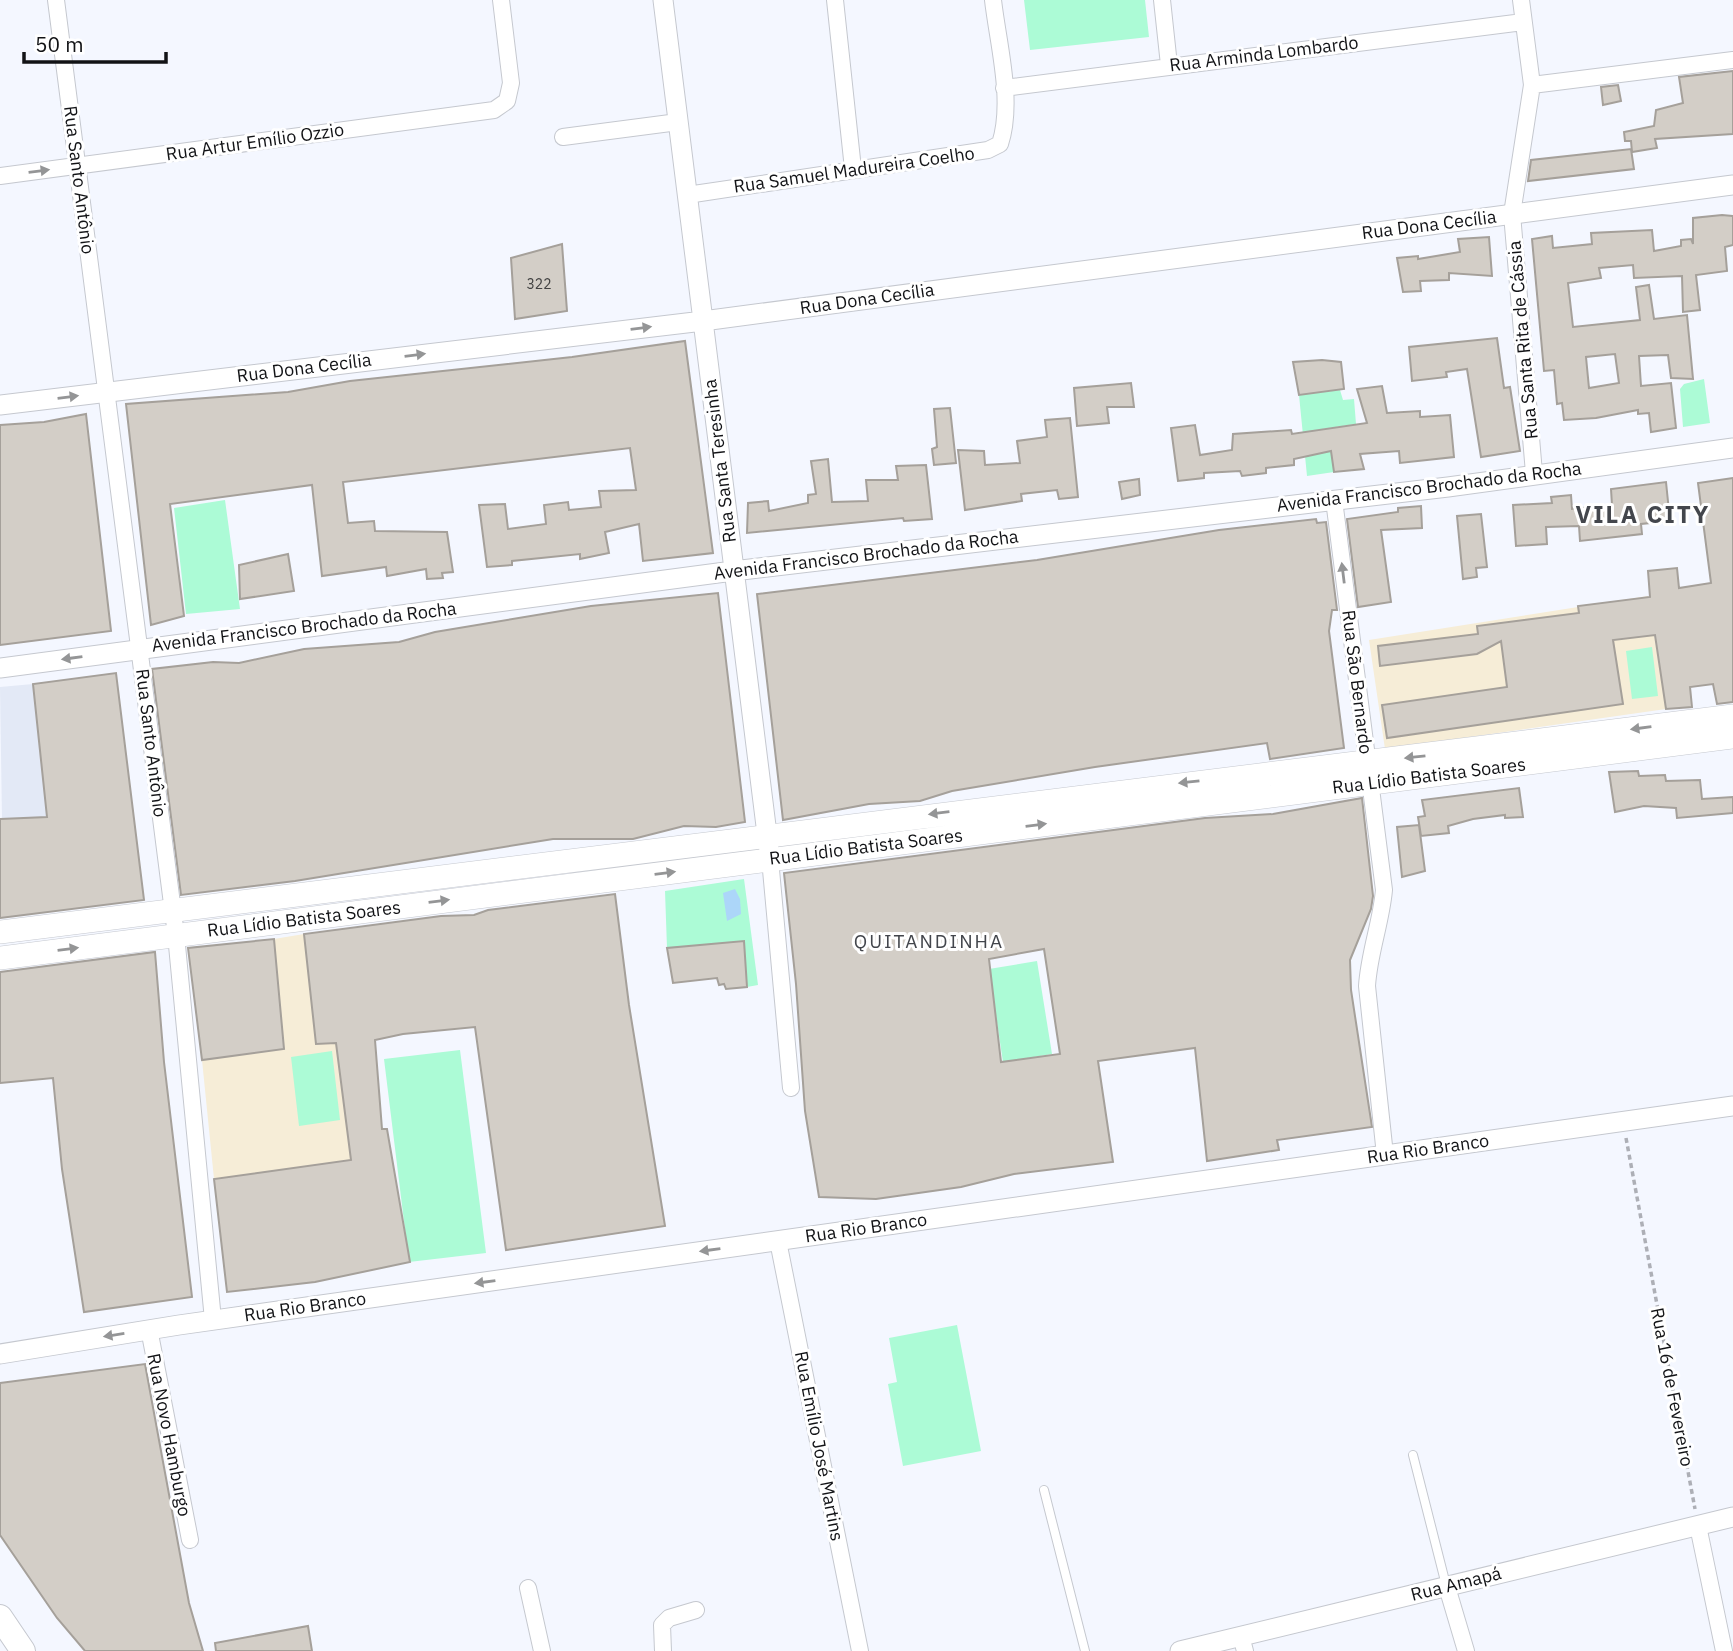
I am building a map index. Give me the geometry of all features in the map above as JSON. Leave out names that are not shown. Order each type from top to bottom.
[{"type":"main road","name":"Rua Lídio Batista Soares","points":[[0,932],[993,807],[1251,787],[1369,773],[1687,732],[1733,716]]},
{"type":"main road","name":"Rua Lídio Batista Soares","points":[[1687,732],[1733,737]]},
{"type":"main road","name":"Rua Lídio Batista Soares","points":[[0,958],[997,830],[1251,787]]},
{"type":"main road","points":[[993,807],[997,830]]},
{"type":"main road","points":[[551,863],[553,887]]},
{"type":"main road","points":[[471,873],[473,897]]},
{"type":"main road","points":[[304,895],[307,919]]},
{"type":"main road","points":[[0,949],[0,958]]},
{"type":"main road","points":[[0,1617],[23,1651]]},
{"type":"street","name":"Rua Santo Antônio","points":[[56,0],[176,935],[213,1320]]},
{"type":"street","name":"Rua Artur Emílio Ozzio","points":[[0,176],[494,110],[507,101],[510,83],[501,0]]},
{"type":"street","name":"Rua Santa Teresinha","points":[[663,0],[770,859],[791,1088]]},
{"type":"street","points":[[835,0],[853,169]]},
{"type":"street","name":"Rua Samuel Madureira Coelho","points":[[687,195],[988,150],[1000,144],[1003,133],[1004,88],[993,0]]},
{"type":"street","points":[[1162,0],[1168,65]]},
{"type":"street","name":"Rua Santa Rita de Cássia","points":[[1521,0],[1532,85],[1511,214],[1534,473]]},
{"type":"street","name":"Rua Arminda Lombardo","points":[[1004,88],[1168,65],[1523,22]]},
{"type":"street","points":[[1532,85],[1733,60]]},
{"type":"street","points":[[563,137],[678,122]]},
{"type":"street","name":"Rua Dona Cecília","points":[[0,405],[703,321],[1733,185]]},
{"type":"street","name":"Avenida Francisco Brochado da Rocha","points":[[0,668],[733,571],[1334,500],[1733,448]]},
{"type":"street","name":"Rua São Bernardo","points":[[1334,500],[1384,890],[1382,915],[1367,986],[1385,1155]]},
{"type":"street","name":"Rua Rio Branco","points":[[0,1354],[149,1329],[1733,1106]]},
{"type":"street","name":"Rua Emílio José Martins","points":[[778,1241],[860,1651]]},
{"type":"street","name":"Rua Novo Hamburgo","points":[[149,1329],[190,1540]]},
{"type":"street","name":"Rua Amapá","points":[[1180,1651],[1243,1644],[1447,1587],[1733,1517]]},
{"type":"street","points":[[1699,1526],[1724,1651]]},
{"type":"street","points":[[1447,1587],[1465,1651]]},
{"type":"street","points":[[528,1588],[542,1651]]},
{"type":"street","points":[[663,1651],[662,1625],[669,1618],[696,1610]]},
{"type":"lane","points":[[1413,1455],[1447,1587]]},
{"type":"lane","points":[[1044,1490],[1085,1651]]},
{"type":"path","name":"Rua 16 de Fevereiro","points":[[1623,1122],[1699,1526]]},
{"type":"shaded area","points":[[1648,596],[1666,709],[1385,749],[1369,640]]},
{"type":"shaded area","points":[[33,684],[47,817],[2,820],[0,687]]},
{"type":"shaded area","points":[[304,934],[316,1044],[336,1043],[351,1160],[214,1179],[202,1060],[284,1049],[274,939]]},
{"type":"green space","points":[[1024,0],[1145,0],[1149,37],[1030,50]]},
{"type":"green space","points":[[1704,379],[1710,423],[1683,427],[1680,389],[1684,384]]},
{"type":"green space","points":[[1340,390],[1343,400],[1354,399],[1356,424],[1316,430],[1318,454],[1331,451],[1334,472],[1307,476],[1299,395]]},
{"type":"green space","points":[[225,500],[240,609],[186,614],[174,508]]},
{"type":"green space","points":[[1652,647],[1658,696],[1632,699],[1626,651]]},
{"type":"green space","points":[[744,879],[758,985],[747,987],[743,941],[667,948],[665,891]]},
{"type":"green space","points":[[1037,961],[1052,1054],[1003,1062],[989,969]]},
{"type":"green space","points":[[460,1050],[486,1253],[409,1262],[384,1059]]},
{"type":"green space","points":[[332,1051],[340,1120],[299,1126],[291,1057]]},
{"type":"green space","points":[[957,1325],[981,1451],[903,1466],[888,1384],[897,1382],[889,1338]]},
{"type":"water","points":[[735,889],[740,899],[741,914],[727,921],[723,893]]},
{"type":"building","points":[[1733,71],[1733,134],[1655,139],[1657,148],[1632,152],[1631,141],[1625,141],[1624,132],[1654,126],[1656,110],[1683,103],[1679,77]]},
{"type":"building","points":[[1618,85],[1621,101],[1603,105],[1601,87]]},
{"type":"building","points":[[1631,149],[1634,169],[1528,181],[1531,160]]},
{"type":"building","points":[[1733,216],[1733,245],[1725,247],[1727,271],[1696,275],[1700,310],[1683,312],[1682,276],[1634,278],[1633,265],[1599,268],[1601,278],[1568,283],[1573,327],[1640,320],[1636,287],[1649,285],[1654,319],[1687,315],[1693,379],[1671,378],[1668,355],[1639,356],[1641,386],[1671,383],[1676,428],[1651,432],[1649,413],[1638,414],[1638,410],[1596,418],[1564,420],[1562,403],[1557,404],[1554,370],[1544,371],[1532,239],[1552,236],[1553,248],[1592,244],[1591,233],[1652,230],[1654,251],[1681,246],[1681,240],[1691,239],[1693,244],[1693,218]],"holes":[[[1615,354],[1619,383],[1589,388],[1586,357]]]},
{"type":"building","points":[[1489,237],[1492,276],[1449,273],[1449,280],[1420,281],[1421,291],[1403,292],[1397,258],[1418,256],[1418,259],[1460,252],[1458,239]]},
{"type":"building","points":[[562,244],[567,311],[515,319],[511,258]]},
{"type":"building","points":[[1497,338],[1504,388],[1510,387],[1520,451],[1481,457],[1467,369],[1446,372],[1447,377],[1412,381],[1409,347]]},
{"type":"building","points":[[685,341],[713,553],[643,561],[639,524],[605,532],[609,553],[580,559],[580,554],[512,561],[512,565],[487,567],[479,505],[505,504],[508,529],[546,524],[544,505],[568,502],[569,510],[601,507],[599,491],[636,490],[630,448],[343,482],[348,523],[374,521],[375,531],[447,532],[453,572],[442,573],[443,578],[427,579],[426,569],[387,576],[386,567],[322,576],[312,485],[170,504],[184,616],[151,625],[126,404],[288,392],[350,381],[572,357]]},
{"type":"building","points":[[1293,362],[1341,362],[1344,389],[1299,395]]},
{"type":"building","points":[[1131,383],[1134,407],[1107,407],[1109,423],[1077,426],[1074,388]]},
{"type":"building","points":[[1382,386],[1387,413],[1420,411],[1420,417],[1450,415],[1454,457],[1400,463],[1399,451],[1360,454],[1364,469],[1334,472],[1331,451],[1294,459],[1294,465],[1266,468],[1266,473],[1242,476],[1240,471],[1204,473],[1204,478],[1178,481],[1171,428],[1195,425],[1200,455],[1232,450],[1233,434],[1291,430],[1292,434],[1367,423],[1357,389]]},
{"type":"building","points":[[950,408],[956,463],[934,465],[932,449],[937,447],[934,409]]},
{"type":"building","points":[[86,414],[111,631],[0,645],[0,425],[44,422]]},
{"type":"building","points":[[1070,418],[1078,497],[1059,499],[1057,490],[1021,494],[1022,501],[965,510],[958,450],[984,451],[985,465],[1020,463],[1017,441],[1047,437],[1045,420]]},
{"type":"building","points":[[828,459],[832,502],[868,501],[866,480],[898,480],[896,466],[926,465],[932,519],[904,521],[903,518],[747,533],[748,503],[768,501],[769,511],[808,503],[808,495],[816,494],[811,461]]},
{"type":"building","points":[[1733,478],[1733,702],[1717,704],[1713,684],[1690,687],[1692,707],[1666,709],[1655,635],[1613,640],[1623,704],[1387,738],[1382,705],[1507,687],[1501,641],[1477,654],[1380,666],[1378,646],[1478,634],[1477,626],[1579,613],[1578,606],[1650,597],[1648,571],[1677,568],[1679,588],[1711,583],[1698,483]]},
{"type":"building","points":[[1139,479],[1140,495],[1122,499],[1119,482]]},
{"type":"building","points":[[1666,482],[1670,521],[1641,524],[1642,534],[1580,541],[1579,526],[1546,527],[1547,544],[1516,546],[1513,505],[1552,503],[1551,497],[1571,495],[1572,509],[1612,505],[1611,489]]},
{"type":"building","points":[[1421,506],[1422,528],[1381,530],[1391,602],[1358,607],[1347,519]]},
{"type":"building","points":[[1481,514],[1487,567],[1476,568],[1477,577],[1463,579],[1457,516]]},
{"type":"building","points":[[1316,519],[1317,523],[1326,522],[1337,610],[1332,610],[1329,631],[1344,748],[1270,759],[1267,743],[1095,767],[952,791],[920,801],[869,804],[783,820],[757,594],[1037,560],[1219,530]]},
{"type":"building","points":[[288,554],[294,591],[240,599],[239,565]]},
{"type":"building","points":[[718,593],[745,822],[716,827],[684,826],[633,839],[553,839],[295,881],[181,895],[152,669],[213,662],[239,663],[304,649],[399,642],[435,632],[591,606]]},
{"type":"building","points":[[116,673],[144,900],[0,918],[0,819],[47,817],[33,684]]},
{"type":"building","points":[[1638,771],[1639,776],[1665,775],[1666,781],[1700,780],[1702,799],[1733,797],[1733,813],[1677,818],[1676,808],[1644,806],[1615,812],[1609,772]]},
{"type":"building","points":[[1519,788],[1523,817],[1505,818],[1505,815],[1473,819],[1448,826],[1449,833],[1421,836],[1418,817],[1425,816],[1422,800]]},
{"type":"building","points":[[1362,798],[1373,896],[1371,909],[1350,960],[1351,990],[1372,1127],[1277,1140],[1279,1150],[1207,1161],[1195,1048],[1098,1061],[1113,1162],[1014,1174],[961,1187],[876,1199],[819,1197],[805,1111],[796,984],[784,873],[1205,818],[1273,814]],"holes":[[[1044,949],[1060,1054],[1001,1062],[989,959]]]},
{"type":"building","points":[[1419,825],[1425,871],[1402,877],[1397,827]]},
{"type":"building","points":[[615,894],[629,1005],[665,1226],[506,1250],[475,1027],[403,1034],[375,1040],[382,1129],[387,1129],[410,1262],[315,1282],[227,1292],[214,1179],[351,1160],[336,1043],[316,1044],[304,934],[441,916],[474,915],[488,910]]},
{"type":"building","points":[[274,939],[284,1049],[202,1060],[188,948]]},
{"type":"building","points":[[744,941],[747,987],[726,989],[724,984],[719,985],[717,978],[673,983],[667,948]]},
{"type":"building","points":[[155,952],[164,1062],[192,1297],[84,1312],[62,1169],[53,1078],[0,1083],[0,972]]},
{"type":"building","points":[[145,1364],[189,1603],[203,1651],[85,1651],[57,1618],[0,1535],[0,1383]]},
{"type":"building","points":[[308,1626],[312,1651],[216,1651],[215,1643]]},
{"type":"district","name":"VILA CITY","points":[[1643,515]]},
{"type":"district","name":"QUITANDINHA","points":[[929,941]]}]
